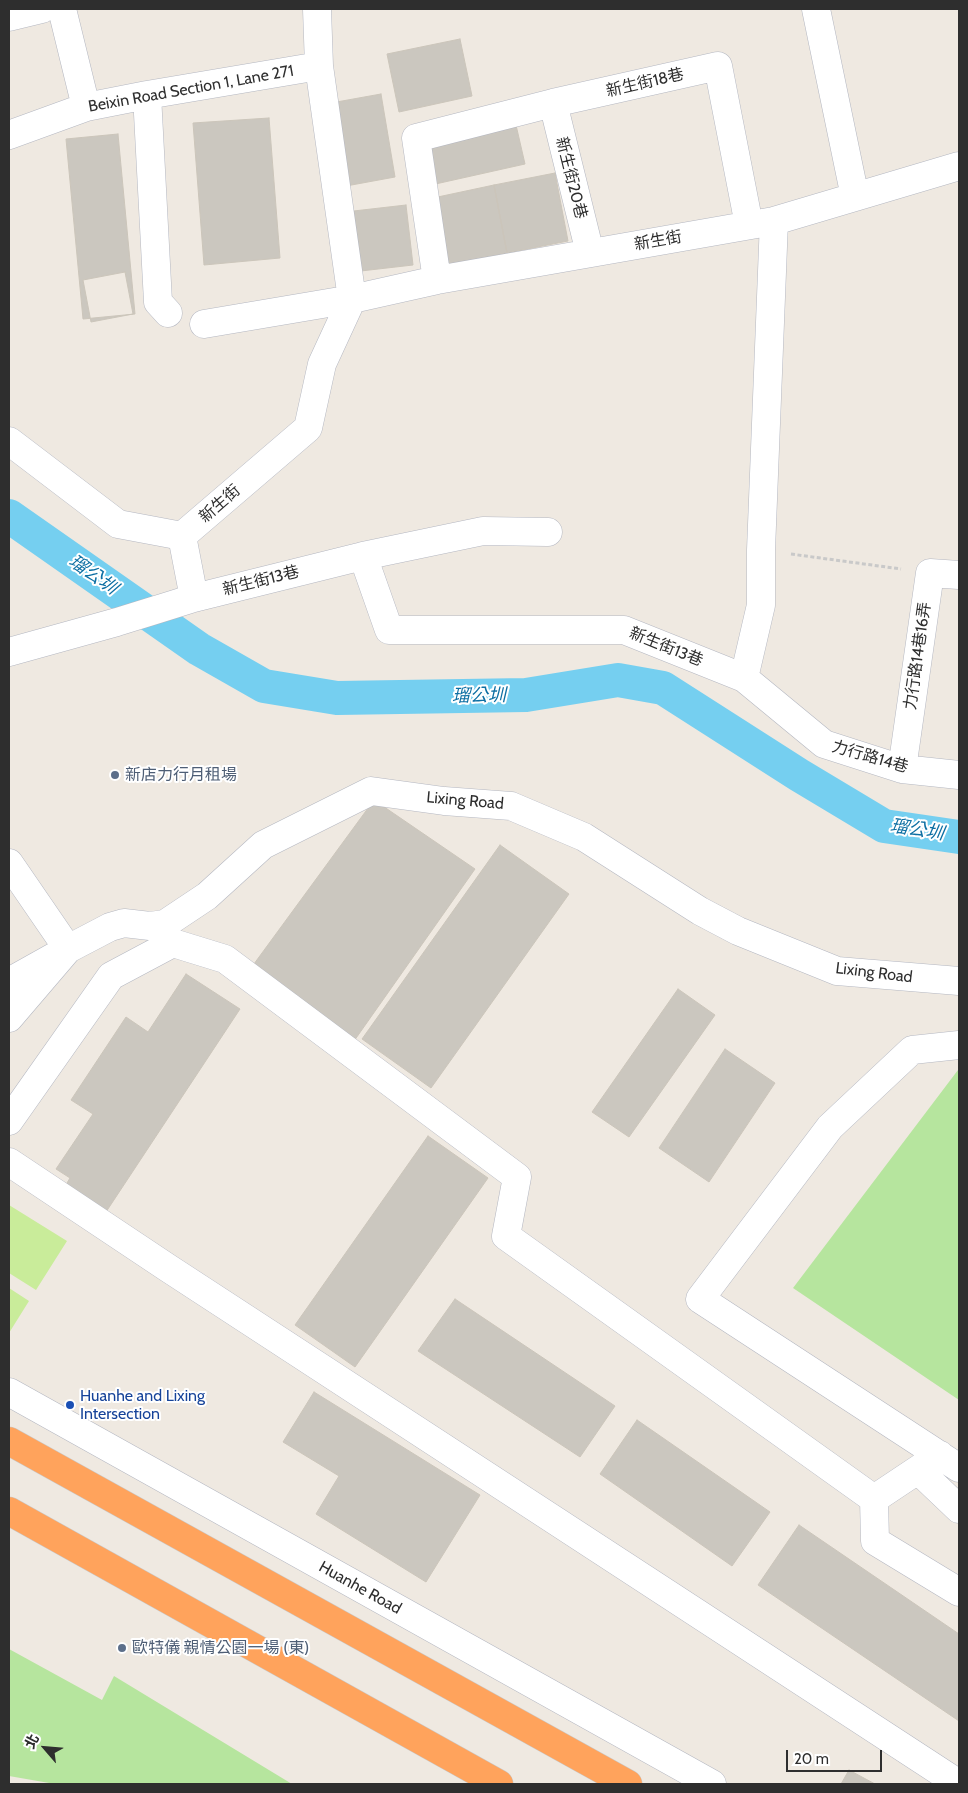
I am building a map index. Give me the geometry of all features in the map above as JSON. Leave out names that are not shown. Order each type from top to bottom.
[{"type":"highway","points":[[9,1440],[628,1784]]},
{"type":"highway","points":[[9,1511],[498,1784]]},
{"type":"street","points":[[9,18],[42,9]]},
{"type":"street","points":[[62,9],[86,107]]},
{"type":"street","points":[[317,9],[319,66],[352,299]]},
{"type":"street","points":[[816,9],[854,197]]},
{"type":"street","name":"Beixin Road Section 1, Lane 271","points":[[9,135],[86,107],[319,66]]},
{"type":"street","name":"新生街18巷","points":[[437,280],[416,138],[553,103],[718,66],[762,223]]},
{"type":"street","points":[[146,95],[158,302],[168,313]]},
{"type":"street","name":"新生街20巷","points":[[553,103],[590,253]]},
{"type":"street","name":"新生街","points":[[204,324],[352,299],[437,280],[762,223],[959,166]]},
{"type":"street","points":[[744,678],[761,605],[762,223]]},
{"type":"street","name":"新生街","points":[[182,536],[308,428],[322,364],[352,299]]},
{"type":"street","points":[[9,441],[118,524],[182,536],[190,600]]},
{"type":"street","points":[[363,556],[483,530],[548,532]]},
{"type":"street","name":"新生街13巷","points":[[9,652],[190,600],[363,556],[389,630],[624,630],[744,678]]},
{"type":"street","points":[[930,573],[959,575]]},
{"type":"street","name":"力行路14巷16弄","points":[[902,769],[930,573]]},
{"type":"street","name":"力行路14巷","points":[[744,678],[824,744],[902,769],[959,775]]},
{"type":"street","name":"Lixing Road","points":[[9,1018],[68,949],[110,927],[124,922],[150,926],[166,924],[207,896],[263,845],[371,790],[444,801],[511,806],[584,836],[700,911],[738,931],[836,971],[959,981]]},
{"type":"street","points":[[9,864],[68,949],[9,982]]},
{"type":"street","points":[[9,1121],[111,976],[173,943],[225,958],[517,1177],[506,1236],[874,1499]]},
{"type":"street","points":[[959,1046],[912,1050],[830,1127],[700,1299],[939,1464],[959,1509]]},
{"type":"street","points":[[9,1162],[168,1268],[959,1784]]},
{"type":"street","name":"Huanhe Road","points":[[9,1392],[712,1784]]},
{"type":"street","points":[[874,1499],[939,1464]]},
{"type":"street","points":[[874,1499],[875,1541],[959,1592]]},
{"type":"path","points":[[761,550],[930,573]]},
{"type":"green space","points":[[959,1070],[959,1400],[793,1288]]},
{"type":"green space","points":[[9,1205],[67,1241],[36,1290],[9,1273]]},
{"type":"green space","points":[[9,1288],[29,1301],[9,1333]]},
{"type":"green space","points":[[9,1649],[102,1700],[114,1676],[292,1784],[55,1784],[9,1776]]},
{"type":"building","points":[[460,39],[472,96],[399,112],[387,54]]},
{"type":"building","points":[[381,94],[395,177],[346,186],[331,103]]},
{"type":"building","points":[[269,118],[280,258],[204,265],[193,123]]},
{"type":"building","points":[[516,125],[525,164],[431,185],[423,145]]},
{"type":"building","points":[[118,134],[135,314],[83,319],[66,139]]},
{"type":"building","points":[[555,173],[568,241],[507,253],[494,185]]},
{"type":"building","points":[[494,185],[507,253],[447,265],[433,198]]},
{"type":"building","points":[[406,205],[413,265],[352,272],[345,212]]},
{"type":"building","points":[[125,272],[133,314],[91,322],[83,280]]},
{"type":"building","points":[[374,800],[475,869],[354,1041],[251,968]]},
{"type":"building","points":[[500,845],[569,894],[431,1088],[362,1039]]},
{"type":"building","points":[[186,974],[240,1009],[104,1215],[64,1188],[70,1178],[56,1169],[93,1114],[71,1100],[126,1017],[148,1032]]},
{"type":"building","points":[[678,989],[715,1015],[629,1137],[592,1112]]},
{"type":"building","points":[[725,1049],[775,1083],[709,1182],[659,1148]]},
{"type":"building","points":[[428,1136],[488,1178],[355,1367],[295,1325]]},
{"type":"building","points":[[455,1299],[615,1406],[580,1457],[418,1351]]},
{"type":"building","points":[[314,1392],[480,1495],[426,1582],[316,1514],[339,1476],[283,1442]]},
{"type":"building","points":[[637,1420],[770,1512],[732,1566],[600,1474]]},
{"type":"building","points":[[799,1525],[959,1634],[959,1721],[758,1585]]},
{"type":"building","points":[[849,1770],[875,1784],[841,1784]]},
{"type":"waterway","name":"瑠公圳","points":[[9,516],[199,649],[264,686],[337,698],[526,695],[618,680],[663,688],[799,775],[884,826],[959,837]]},
{"type":"place","name":"新店力行月租場","points":[[115,775]]},
{"type":"place","name":"Huanhe and Lixing Intersection","points":[[70,1405]]},
{"type":"place","name":"歐特儀 親情公園一場 (東)","points":[[122,1648]]}]
